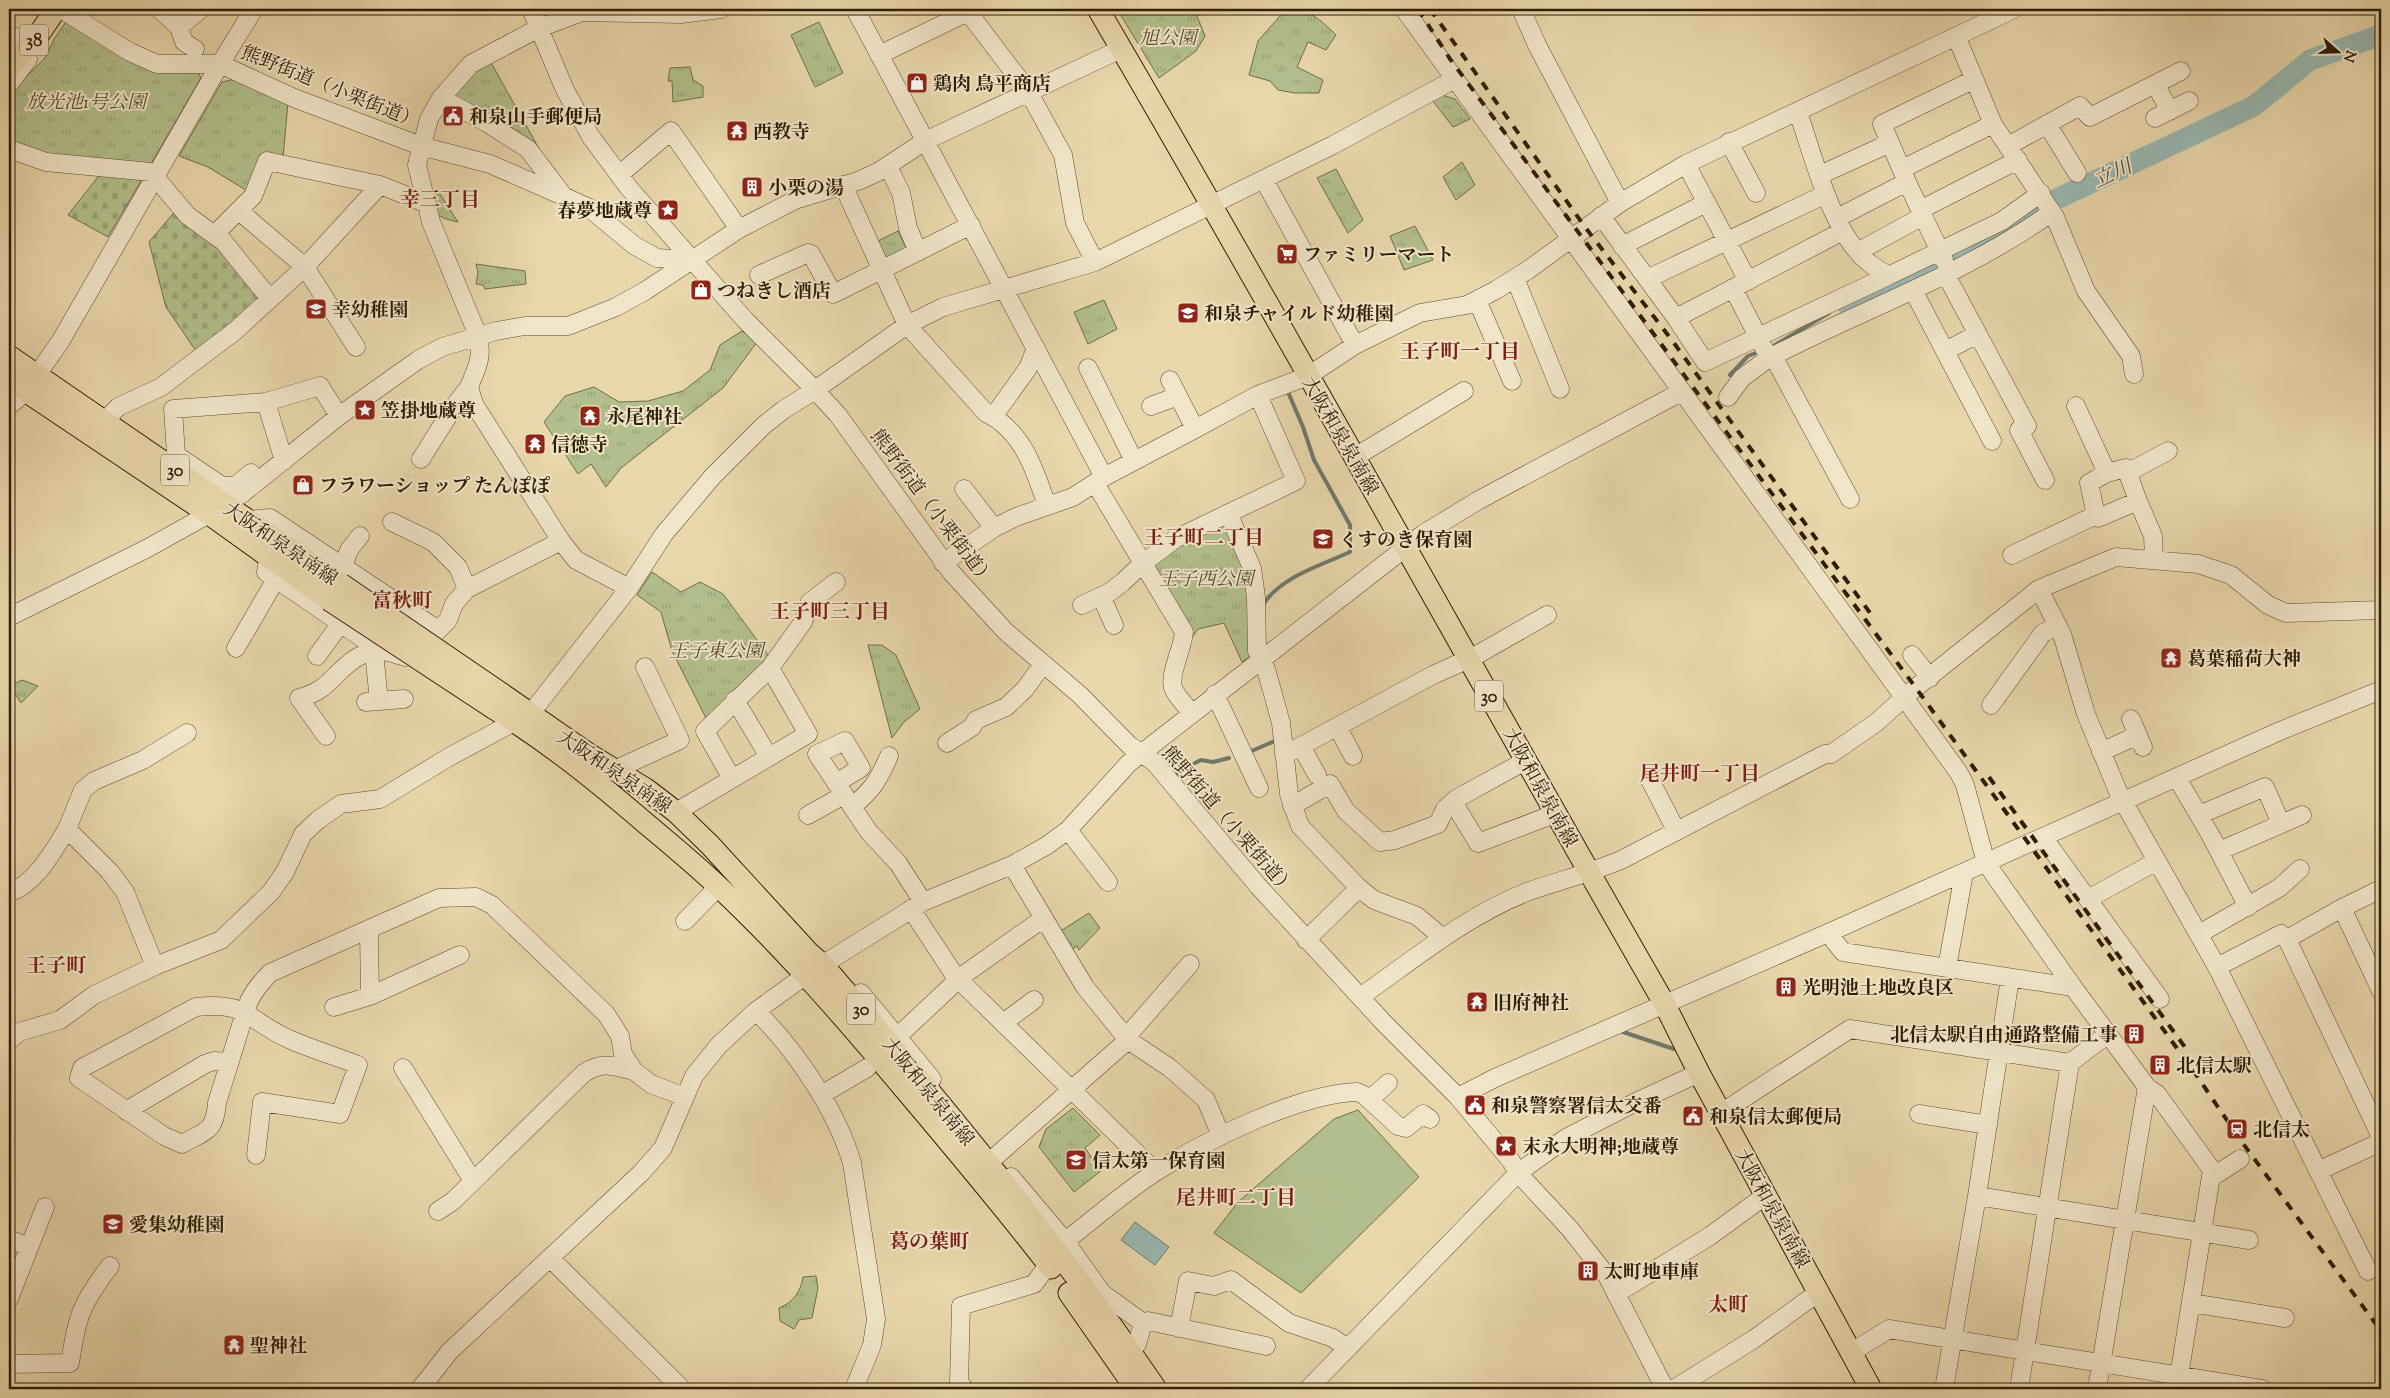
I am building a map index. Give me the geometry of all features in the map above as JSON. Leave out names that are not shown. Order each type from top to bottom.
[{"type":"main road","name":"38","points":[[12,42],[39,9]]},
{"type":"main road","name":"38","points":[[9,68],[39,34],[56,9]]},
{"type":"main road","name":"大阪和泉泉南線","points":[[1098,9],[1173,136],[1405,549],[1664,1003],[1699,1073],[1871,1389]]},
{"type":"main road","name":"大阪和泉泉南線","points":[[9,356],[24,383],[216,510],[250,520],[498,701],[646,789],[676,812],[710,844],[809,953],[815,970]]},
{"type":"main road","name":"大阪和泉泉南線","points":[[24,383],[105,421],[269,555],[338,583]]},
{"type":"main road","name":"大阪和泉泉南線","points":[[524,718],[564,756],[719,886],[815,970],[992,1193],[1056,1253],[1131,1351],[1156,1389]]},
{"type":"main road","name":"大阪和泉泉南線","points":[[1056,1253],[1136,1389]]},
{"type":"street","name":"熊野街道（小栗街道）","points":[[61,9],[130,52],[157,64],[220,64],[294,98],[421,146],[490,164],[563,196],[588,208],[635,246],[657,258],[692,260],[746,320],[816,390],[838,415],[943,562],[996,622],[1080,695],[1129,745],[1154,762],[1306,940],[1458,1097],[1511,1161],[1518,1173],[1570,1228],[1607,1276],[1665,1389]]},
{"type":"street","points":[[159,9],[179,27],[184,42],[195,49]]},
{"type":"street","points":[[179,27],[201,9]]},
{"type":"street","points":[[9,406],[24,383],[60,342],[220,64],[254,9]]},
{"type":"street","points":[[531,9],[565,90],[591,137],[619,175],[692,260]]},
{"type":"street","points":[[420,459],[454,405],[469,387],[480,361],[481,352],[478,336],[425,203],[417,165],[428,119],[441,98],[471,64],[539,28],[582,12],[628,11],[681,14],[721,9]]},
{"type":"street","points":[[855,9],[1005,288],[1142,564],[1184,632],[1183,644],[1172,683],[1174,691],[1192,713]]},
{"type":"street","points":[[1404,9],[1959,773],[1965,785],[1986,863],[2073,987],[2147,1087],[2157,1094],[2212,1170],[2217,1174],[2240,1159]]},
{"type":"street","points":[[1521,9],[1537,45],[1620,203]]},
{"type":"street","points":[[943,562],[994,528],[1016,517],[1073,497],[1099,480],[1194,428],[1258,395],[1308,376],[1355,345],[1420,313],[1467,305],[1477,300],[1515,278],[1600,216],[1686,164],[1729,142],[1957,38],[2014,9]]},
{"type":"street","points":[[879,54],[968,12],[1028,91],[1063,156],[1075,223],[1095,262]]},
{"type":"street","points":[[9,84],[34,52],[39,34]]},
{"type":"street","points":[[1957,38],[1992,124],[2047,203],[2086,290],[2131,356],[2134,374]]},
{"type":"street","points":[[339,416],[320,386],[266,402],[173,409],[176,455],[222,486],[235,486],[283,455],[339,416],[418,360],[442,347],[478,336],[525,326],[568,326],[616,307],[738,229],[795,200],[865,178],[888,166],[925,141],[1121,49]]},
{"type":"street","points":[[2008,146],[2080,106],[2090,117],[2182,71]]},
{"type":"street","points":[[9,1041],[19,1032],[60,1020],[94,995],[155,966],[221,940],[271,892],[286,872],[303,834],[341,804],[380,799],[449,757],[524,718],[630,588],[664,534],[713,476],[763,426],[783,410],[816,390],[907,324],[943,307],[1095,262],[1264,180],[1455,79]]},
{"type":"street","points":[[1974,80],[1882,124],[1904,176],[2023,428],[2045,480]]},
{"type":"street","points":[[2155,84],[2162,115],[2189,101]]},
{"type":"street","points":[[441,98],[487,123],[528,149],[563,196]]},
{"type":"street","points":[[1798,112],[1826,194],[1840,225],[1868,262],[1890,285],[1913,290]]},
{"type":"street","points":[[1676,318],[1741,284],[1840,225],[1904,176],[1992,124]]},
{"type":"street","points":[[2047,124],[2077,173]]},
{"type":"street","points":[[619,175],[671,130],[738,229]]},
{"type":"street","points":[[1729,142],[1756,193]]},
{"type":"street","points":[[1820,175],[1890,142]]},
{"type":"street","points":[[9,149],[46,162],[150,172],[187,215],[223,241],[270,299]]},
{"type":"street","points":[[1859,251],[1922,213],[2018,160]]},
{"type":"street","points":[[214,235],[239,211],[256,191],[267,161],[380,185],[425,203]]},
{"type":"street","points":[[1686,164],[1727,241],[1766,350],[1850,499]]},
{"type":"street","points":[[888,166],[901,193],[908,228],[918,252]]},
{"type":"street","points":[[1264,180],[1355,345]]},
{"type":"street","points":[[105,421],[118,407],[161,387],[235,331],[306,267],[380,185]]},
{"type":"street","points":[[843,185],[907,324],[986,413],[1015,436],[1032,463],[1047,506]]},
{"type":"street","points":[[1647,279],[1826,194]]},
{"type":"street","points":[[1622,246],[1706,203]]},
{"type":"street","points":[[1913,290],[2002,221],[2047,203]]},
{"type":"street","points":[[239,211],[306,267],[356,347]]},
{"type":"street","points":[[1600,216],[1676,318],[1706,362],[1800,341],[1890,285]]},
{"type":"street","points":[[759,274],[810,254],[833,294],[970,225]]},
{"type":"street","points":[[657,258],[658,281]]},
{"type":"street","points":[[1728,397],[1766,350],[1890,285],[1945,264]]},
{"type":"street","points":[[1515,278],[1560,389]]},
{"type":"street","points":[[1913,290],[1992,441]]},
{"type":"street","points":[[1477,300],[1512,382]]},
{"type":"street","points":[[1945,351],[1978,334]]},
{"type":"street","points":[[993,417],[1028,368],[1036,348]]},
{"type":"street","points":[[1088,368],[1134,461]]},
{"type":"street","points":[[1170,380],[1194,428]]},
{"type":"street","points":[[469,387],[474,404],[561,541],[576,560],[630,588]]},
{"type":"street","points":[[1355,457],[1464,391]]},
{"type":"street","points":[[420,1389],[450,1351],[641,1173],[663,1148],[694,1076],[719,1045],[756,1011],[815,970],[917,905],[1012,865],[1046,846],[1068,830],[1128,764],[1215,694],[1423,534],[1479,500],[1681,392]]},
{"type":"street","points":[[1082,605],[1123,582],[1142,564],[1175,539],[1296,481],[1258,395]]},
{"type":"street","points":[[1151,406],[1178,396]]},
{"type":"street","points":[[266,402],[283,455]]},
{"type":"street","points":[[2076,406],[2107,474]]},
{"type":"street","points":[[2128,472],[2168,451]]},
{"type":"street","points":[[9,617],[148,548],[216,510],[243,493],[283,455]]},
{"type":"street","points":[[2138,501],[2098,518],[2088,483],[2126,468],[2153,536],[2154,560]]},
{"type":"street","points":[[964,489],[994,528]]},
{"type":"street","points":[[1228,513],[1252,568],[1256,597],[1257,651],[1266,669],[1281,723],[1288,794],[1300,826],[1359,888],[1374,900],[1417,916],[1443,938]]},
{"type":"street","points":[[2012,555],[2096,515]]},
{"type":"street","points":[[392,522],[433,542],[458,567],[467,589]]},
{"type":"street","points":[[360,536],[348,550],[338,583],[438,630]]},
{"type":"street","points":[[269,555],[266,572],[378,649],[406,658],[419,650],[448,620],[454,604],[467,589],[561,541]]},
{"type":"street","points":[[1360,997],[1466,923],[1526,892],[1589,873],[1621,860],[1825,754],[1831,754],[1877,722],[2039,589],[2116,557],[2198,564],[2231,575],[2268,605],[2286,613],[2381,610]]},
{"type":"street","points":[[236,648],[250,636],[276,579]]},
{"type":"street","points":[[732,779],[705,731],[734,700],[770,668],[803,622],[810,602],[836,582]]},
{"type":"street","points":[[2039,589],[2058,626],[2086,714],[2123,801],[2217,967],[2368,1272]]},
{"type":"street","points":[[1101,596],[1114,624]]},
{"type":"street","points":[[1284,753],[1338,728],[1433,675],[1529,633],[1547,615]]},
{"type":"street","points":[[317,656],[341,623]]},
{"type":"street","points":[[1991,705],[2043,633],[2058,626]]},
{"type":"street","points":[[378,649],[375,662],[372,702],[404,700]]},
{"type":"street","points":[[326,736],[298,698],[310,695],[327,686],[341,670],[358,656],[378,649]]},
{"type":"street","points":[[1912,656],[1930,678]]},
{"type":"street","points":[[947,743],[972,727],[976,720],[1006,707],[1025,689],[1043,664]]},
{"type":"street","points":[[618,772],[623,766],[680,740],[645,667]]},
{"type":"street","points":[[676,812],[808,734],[770,668]]},
{"type":"street","points":[[1458,1097],[1495,1078],[1664,1003],[2381,690]]},
{"type":"street","points":[[1215,694],[1259,788]]},
{"type":"street","points":[[734,700],[769,757]]},
{"type":"street","points":[[1338,728],[1353,756]]},
{"type":"street","points":[[9,893],[19,889],[49,859],[67,829],[82,790],[94,781],[143,760],[187,733]]},
{"type":"street","points":[[2101,752],[2137,734]]},
{"type":"street","points":[[1301,746],[1317,775]]},
{"type":"street","points":[[808,815],[844,795],[870,792],[879,780],[889,756]]},
{"type":"street","points":[[1292,806],[1330,784],[1346,811],[1380,842],[1395,840],[1438,824],[1445,810],[1452,802],[1527,760]]},
{"type":"street","points":[[2177,778],[2219,851],[2248,907]]},
{"type":"street","points":[[1650,780],[1676,830]]},
{"type":"street","points":[[2199,815],[2265,787],[2281,824]]},
{"type":"street","points":[[844,795],[869,832],[898,863],[917,905],[959,979],[1156,1172]]},
{"type":"street","points":[[1452,802],[1478,843],[1557,813]]},
{"type":"street","points":[[2219,851],[2302,815]]},
{"type":"street","points":[[67,829],[110,872],[125,892],[155,966]]},
{"type":"street","points":[[1068,830],[1108,882]]},
{"type":"street","points":[[2043,837],[2160,999]]},
{"type":"street","points":[[2088,899],[2157,861]]},
{"type":"street","points":[[1012,865],[1085,987],[1128,1040],[1170,1068],[1206,1100],[1221,1136]]},
{"type":"street","points":[[2199,934],[2279,888],[2300,869]]},
{"type":"street","points":[[1947,968],[1964,873]]},
{"type":"street","points":[[685,921],[719,886]]},
{"type":"street","points":[[1306,940],[1359,888]]},
{"type":"street","points":[[2287,939],[2342,908],[2381,889]]},
{"type":"street","points":[[256,1155],[262,1102],[340,1114],[358,1065],[287,1038],[246,1012],[230,1006],[196,1007],[82,1068],[79,1078],[164,1136],[182,1144],[211,1127],[216,1119],[217,1103],[246,1012],[254,990],[270,973],[369,931],[439,898],[476,897],[492,905],[606,1014],[620,1036],[623,1054],[634,1070],[651,1084],[685,1097]]},
{"type":"street","points":[[2342,908],[2381,991]]},
{"type":"street","points":[[898,1036],[959,979],[1044,918]]},
{"type":"street","points":[[369,931],[370,996]]},
{"type":"street","points":[[1828,933],[1843,952],[2073,987]]},
{"type":"street","points":[[2217,967],[2281,934],[2287,939],[2381,1137]]},
{"type":"street","points":[[334,1007],[370,996],[460,956]]},
{"type":"street","points":[[995,1157],[1128,1040],[1129,1034],[1190,964]]},
{"type":"street","points":[[815,970],[845,975],[898,1036],[995,1157],[1056,1253],[1102,1293],[1143,1323]]},
{"type":"street","points":[[1944,1389],[1977,1196],[2010,978]]},
{"type":"street","points":[[1003,1023],[1034,1000]]},
{"type":"street","points":[[756,1011],[821,1095],[845,1141],[852,1163],[876,1319],[872,1345],[854,1389]]},
{"type":"street","points":[[1721,1113],[1850,1029],[1999,1051],[2070,1064]]},
{"type":"street","points":[[2019,1389],[2070,1064],[2108,1034]]},
{"type":"street","points":[[126,1111],[205,1064],[214,1061],[230,1062]]},
{"type":"street","points":[[438,1211],[453,1201],[584,1072],[597,1065],[608,1064],[634,1070]]},
{"type":"street","points":[[404,1068],[473,1181]]},
{"type":"street","points":[[821,1095],[867,1068]]},
{"type":"street","points":[[1308,1389],[1518,1173],[1566,1138],[1634,1103],[1699,1073]]},
{"type":"street","points":[[1369,1100],[1388,1083]]},
{"type":"street","points":[[2097,1389],[2147,1087]]},
{"type":"street","points":[[965,1389],[959,1383],[962,1306],[1034,1284],[1056,1253],[1156,1172],[1221,1136],[1289,1106],[1349,1093],[1357,1092],[1369,1100],[1398,1126],[1406,1128],[1423,1114],[1430,1119]]},
{"type":"street","points":[[1919,1114],[1988,1125]]},
{"type":"street","points":[[2318,1171],[2381,1142]]},
{"type":"street","points":[[2178,1383],[2212,1170]]},
{"type":"street","points":[[1616,1294],[1710,1236],[1766,1195]]},
{"type":"street","points":[[1977,1196],[2249,1240]]},
{"type":"street","points":[[10,1293],[45,1207]]},
{"type":"street","points":[[9,1239],[29,1247]]},
{"type":"street","points":[[550,1258],[682,1389]]},
{"type":"street","points":[[9,1364],[70,1363],[80,1310],[90,1292],[110,1266]]},
{"type":"street","points":[[1179,1328],[1188,1281],[1214,1286],[1231,1280],[1289,1323],[1333,1338],[1347,1348]]},
{"type":"street","points":[[1674,1389],[1754,1339],[1819,1292]]},
{"type":"street","points":[[2191,1303],[2285,1318]]},
{"type":"street","points":[[1143,1323],[1148,1321],[1266,1346]]},
{"type":"street","points":[[1131,1351],[1137,1344],[1143,1323]]},
{"type":"street","points":[[1852,1352],[1889,1329],[2101,1364],[2178,1383],[2262,1389]]},
{"type":"green space","name":"旭公園","points":[[1117,9],[1206,9],[1197,16],[1205,36],[1196,51],[1159,78]]},
{"type":"green space","points":[[1286,9],[1294,9],[1314,16],[1336,35],[1326,50],[1308,42],[1297,67],[1323,80],[1319,93],[1295,93],[1278,90],[1270,81],[1249,75],[1258,41]]},
{"type":"green space","name":"放光池1号公園","points":[[68,19],[82,29],[196,68],[201,78],[151,164],[58,160],[9,144],[9,94],[45,58],[54,39]]},
{"type":"green space","points":[[819,22],[843,73],[815,87],[791,35]]},
{"type":"green space","points":[[489,59],[547,163],[556,170],[550,175],[443,96]]},
{"type":"green space","points":[[690,67],[693,80],[703,86],[703,97],[673,102],[672,81],[668,81],[670,68]]},
{"type":"green space","name":"放光池1号公園","points":[[235,79],[288,102],[283,158],[249,192],[208,167],[179,156],[222,82]]},
{"type":"green space","points":[[1442,95],[1455,99],[1470,119],[1453,127],[1432,100]]},
{"type":"green space","points":[[1462,162],[1475,185],[1456,200],[1443,177]]},
{"type":"green space","points":[[1336,169],[1363,220],[1348,233],[1317,178]]},
{"type":"green space","points":[[101,173],[144,176],[108,237],[68,215]]},
{"type":"green space","points":[[425,188],[438,191],[458,222],[443,218],[435,212]]},
{"type":"green space","points":[[177,209],[220,246],[262,301],[198,354],[166,307],[149,242]]},
{"type":"green space","points":[[1415,226],[1433,260],[1404,270],[1390,236]]},
{"type":"green space","points":[[898,231],[908,252],[884,263],[874,243]]},
{"type":"green space","points":[[476,264],[525,271],[526,284],[485,289],[483,285],[476,284],[478,272]]},
{"type":"green space","points":[[1104,300],[1117,329],[1088,344],[1074,312]]},
{"type":"green space","points":[[742,331],[757,342],[723,388],[621,468],[606,487],[591,464],[578,474],[544,422],[565,396],[594,387],[619,402],[648,401],[683,391],[710,370],[720,345]]},
{"type":"green space","name":"王子西公園","points":[[1224,519],[1248,569],[1253,654],[1242,662],[1224,623],[1198,629],[1187,645],[1150,561]]},
{"type":"green space","name":"王子東公園","points":[[652,572],[681,592],[700,582],[723,594],[769,656],[706,718],[672,651],[661,612],[637,595]]},
{"type":"green space","points":[[868,645],[882,645],[896,655],[920,709],[904,722],[892,738]]},
{"type":"green space","points":[[22,680],[38,686],[21,703],[10,686]]},
{"type":"green space","points":[[1089,913],[1100,928],[1079,950],[1077,946],[1070,950],[1059,932]]},
{"type":"green space","points":[[1073,1108],[1100,1135],[1085,1148],[1101,1171],[1074,1192],[1039,1147],[1046,1129]]},
{"type":"green space","points":[[1358,1110],[1419,1177],[1301,1293],[1214,1233],[1238,1202],[1334,1119]]},
{"type":"green space","points":[[816,1276],[818,1288],[812,1318],[799,1320],[794,1329],[780,1321],[779,1308],[795,1296],[803,1277]]},
{"type":"water","points":[[1135,1222],[1169,1247],[1155,1265],[1121,1240]]},
{"type":"waterway","name":"立川","points":[[1847,304],[1951,259],[2001,233],[2048,203],[2254,106],[2310,60],[2381,35]]},
{"type":"waterway","points":[[1770,348],[1829,313]]},
{"type":"waterway","points":[[1730,375],[1748,356],[1761,351]]},
{"type":"waterway","points":[[1263,605],[1270,595],[1291,579],[1350,552],[1350,525],[1314,460],[1303,427],[1288,392]]},
{"type":"waterway","points":[[1247,753],[1277,740]]},
{"type":"waterway","points":[[1173,777],[1201,760],[1213,762],[1229,758]]},
{"type":"waterway","points":[[1620,1031],[1674,1049]]},
{"type":"railway","points":[[1418,9],[1450,59],[1916,688],[2197,1076],[2239,1138],[2381,1331]]},
{"type":"railway","points":[[1430,9],[1585,227],[1671,339],[1873,617]]},
{"type":"railway","points":[[1989,777],[2187,1050]]},
{"type":"place","name":"鶏肉 鳥平商店","points":[[917,83]]},
{"type":"place","name":"和泉山手郵便局","points":[[453,116]]},
{"type":"place","name":"西教寺","points":[[737,131]]},
{"type":"place","name":"小栗の湯","points":[[752,187]]},
{"type":"place","name":"春夢地蔵尊","points":[[668,210]]},
{"type":"place","name":"ファミリーマート","points":[[1287,254]]},
{"type":"place","name":"つねきし酒店","points":[[701,290]]},
{"type":"place","name":"幸幼稚園","points":[[316,309]]},
{"type":"place","name":"和泉チャイルド幼稚園","points":[[1188,313]]},
{"type":"place","name":"笠掛地蔵尊","points":[[365,410]]},
{"type":"place","name":"永尾神社","points":[[590,416]]},
{"type":"place","name":"信徳寺","points":[[535,444]]},
{"type":"place","name":"フラワーショップ たんぽぽ","points":[[303,485]]},
{"type":"place","name":"くすのき保育園","points":[[1323,539]]},
{"type":"place","name":"葛葉稲荷大神","points":[[2171,658]]},
{"type":"place","name":"光明池土地改良区","points":[[1786,987]]},
{"type":"place","name":"旧府神社","points":[[1477,1002]]},
{"type":"place","name":"北信太駅自由通路整備工事","points":[[2134,1034]]},
{"type":"place","name":"北信太駅","points":[[2160,1065]]},
{"type":"place","name":"和泉警察署信太交番","points":[[1475,1105]]},
{"type":"place","name":"和泉信太郵便局","points":[[1693,1116]]},
{"type":"place","name":"北信太","points":[[2237,1129]]},
{"type":"place","name":"末永大明神;地蔵尊","points":[[1506,1146]]},
{"type":"place","name":"信太第一保育園","points":[[1076,1160]]},
{"type":"place","name":"愛集幼稚園","points":[[113,1224]]},
{"type":"place","name":"太町地車庫","points":[[1588,1271]]},
{"type":"place","name":"聖神社","points":[[234,1345]]},
{"type":"district","name":"幸三丁目","points":[[440,199]]},
{"type":"district","name":"王子町一丁目","points":[[1460,351]]},
{"type":"district","name":"王子町二丁目","points":[[1204,537]]},
{"type":"district","name":"富秋町","points":[[402,600]]},
{"type":"district","name":"王子町三丁目","points":[[830,611]]},
{"type":"district","name":"尾井町一丁目","points":[[1700,773]]},
{"type":"district","name":"王子町","points":[[56,965]]},
{"type":"district","name":"尾井町二丁目","points":[[1236,1197]]},
{"type":"district","name":"葛の葉町","points":[[929,1241]]},
{"type":"district","name":"太町","points":[[1728,1304]]}]
